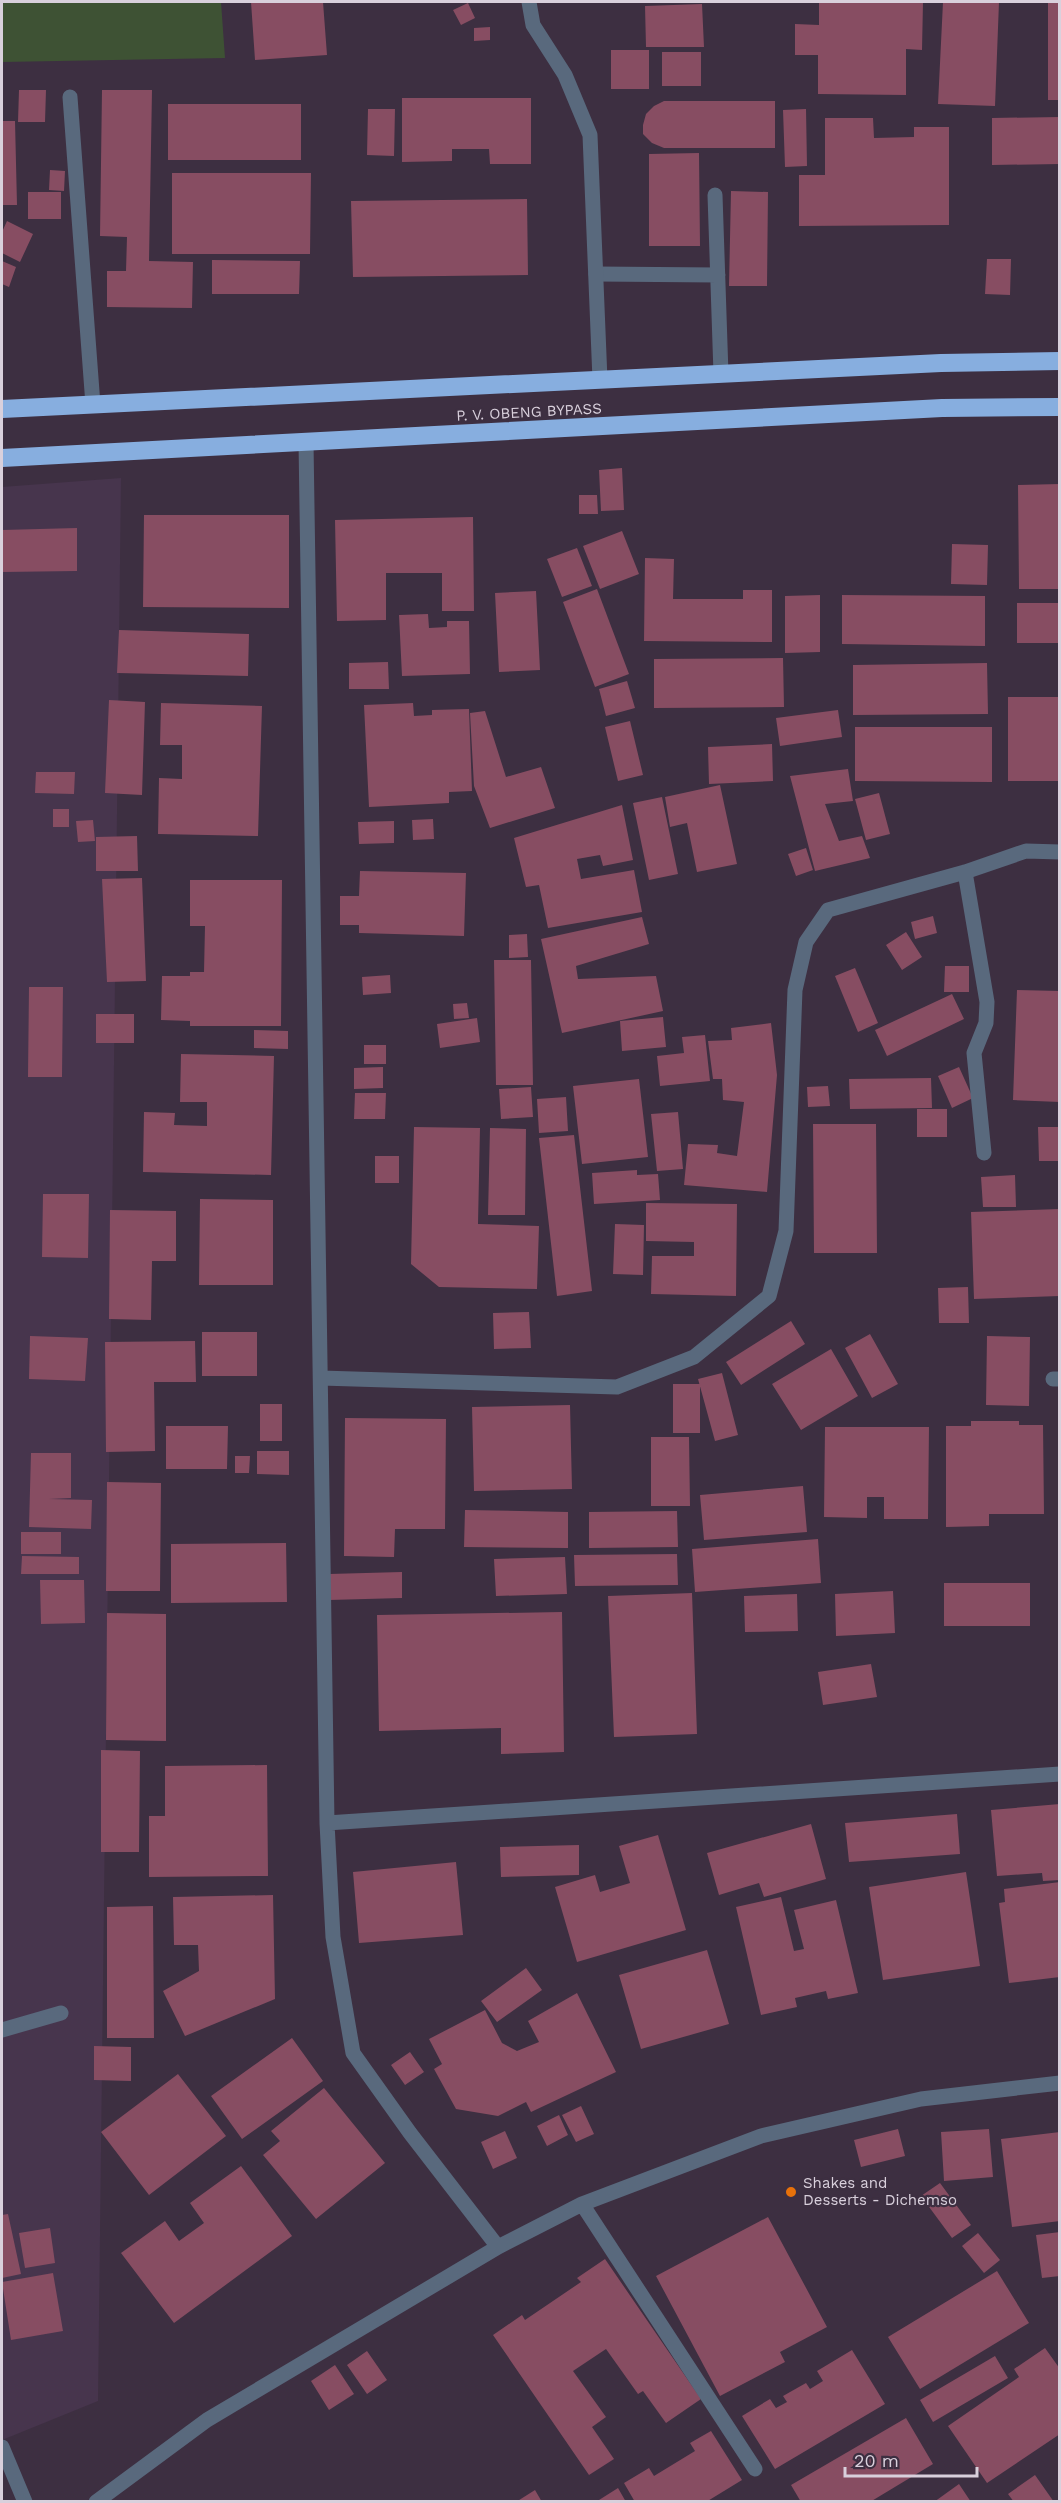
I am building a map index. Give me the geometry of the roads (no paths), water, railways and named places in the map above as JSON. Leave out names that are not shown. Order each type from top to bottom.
[{"type":"highway","name":"P. V. OBENG BYPASS","points":[[2,409],[941,363],[1059,361]]},
{"type":"highway","name":"P. V. OBENG BYPASS","points":[[2,458],[942,408],[1059,407]]},
{"type":"street","points":[[529,2],[533,25],[565,75],[590,135],[600,380]]},
{"type":"street","points":[[70,97],[93,405]]},
{"type":"street","points":[[715,195],[721,375]]},
{"type":"street","points":[[596,274],[718,275]]},
{"type":"street","points":[[306,442],[327,1823],[333,1937],[354,2053],[410,2133],[498,2247]]},
{"type":"street","points":[[321,1378],[617,1387],[694,1357],[769,1296],[786,1232],[795,990],[806,942],[828,910],[965,872],[1026,851],[1059,852]]},
{"type":"street","points":[[965,872],[987,1002],[986,1023],[974,1053],[984,1154]]},
{"type":"street","points":[[327,1823],[1059,1774]]},
{"type":"street","points":[[2,2030],[61,2013]]},
{"type":"street","points":[[96,2502],[207,2420],[498,2247],[582,2204],[761,2136],[921,2099],[1059,2083]]},
{"type":"street","points":[[582,2204],[755,2469]]},
{"type":"street","points":[[2,2447],[25,2502]]},
{"type":"place","name":"Shakes and Desserts - Dichemso","points":[[791,2192]]}]
